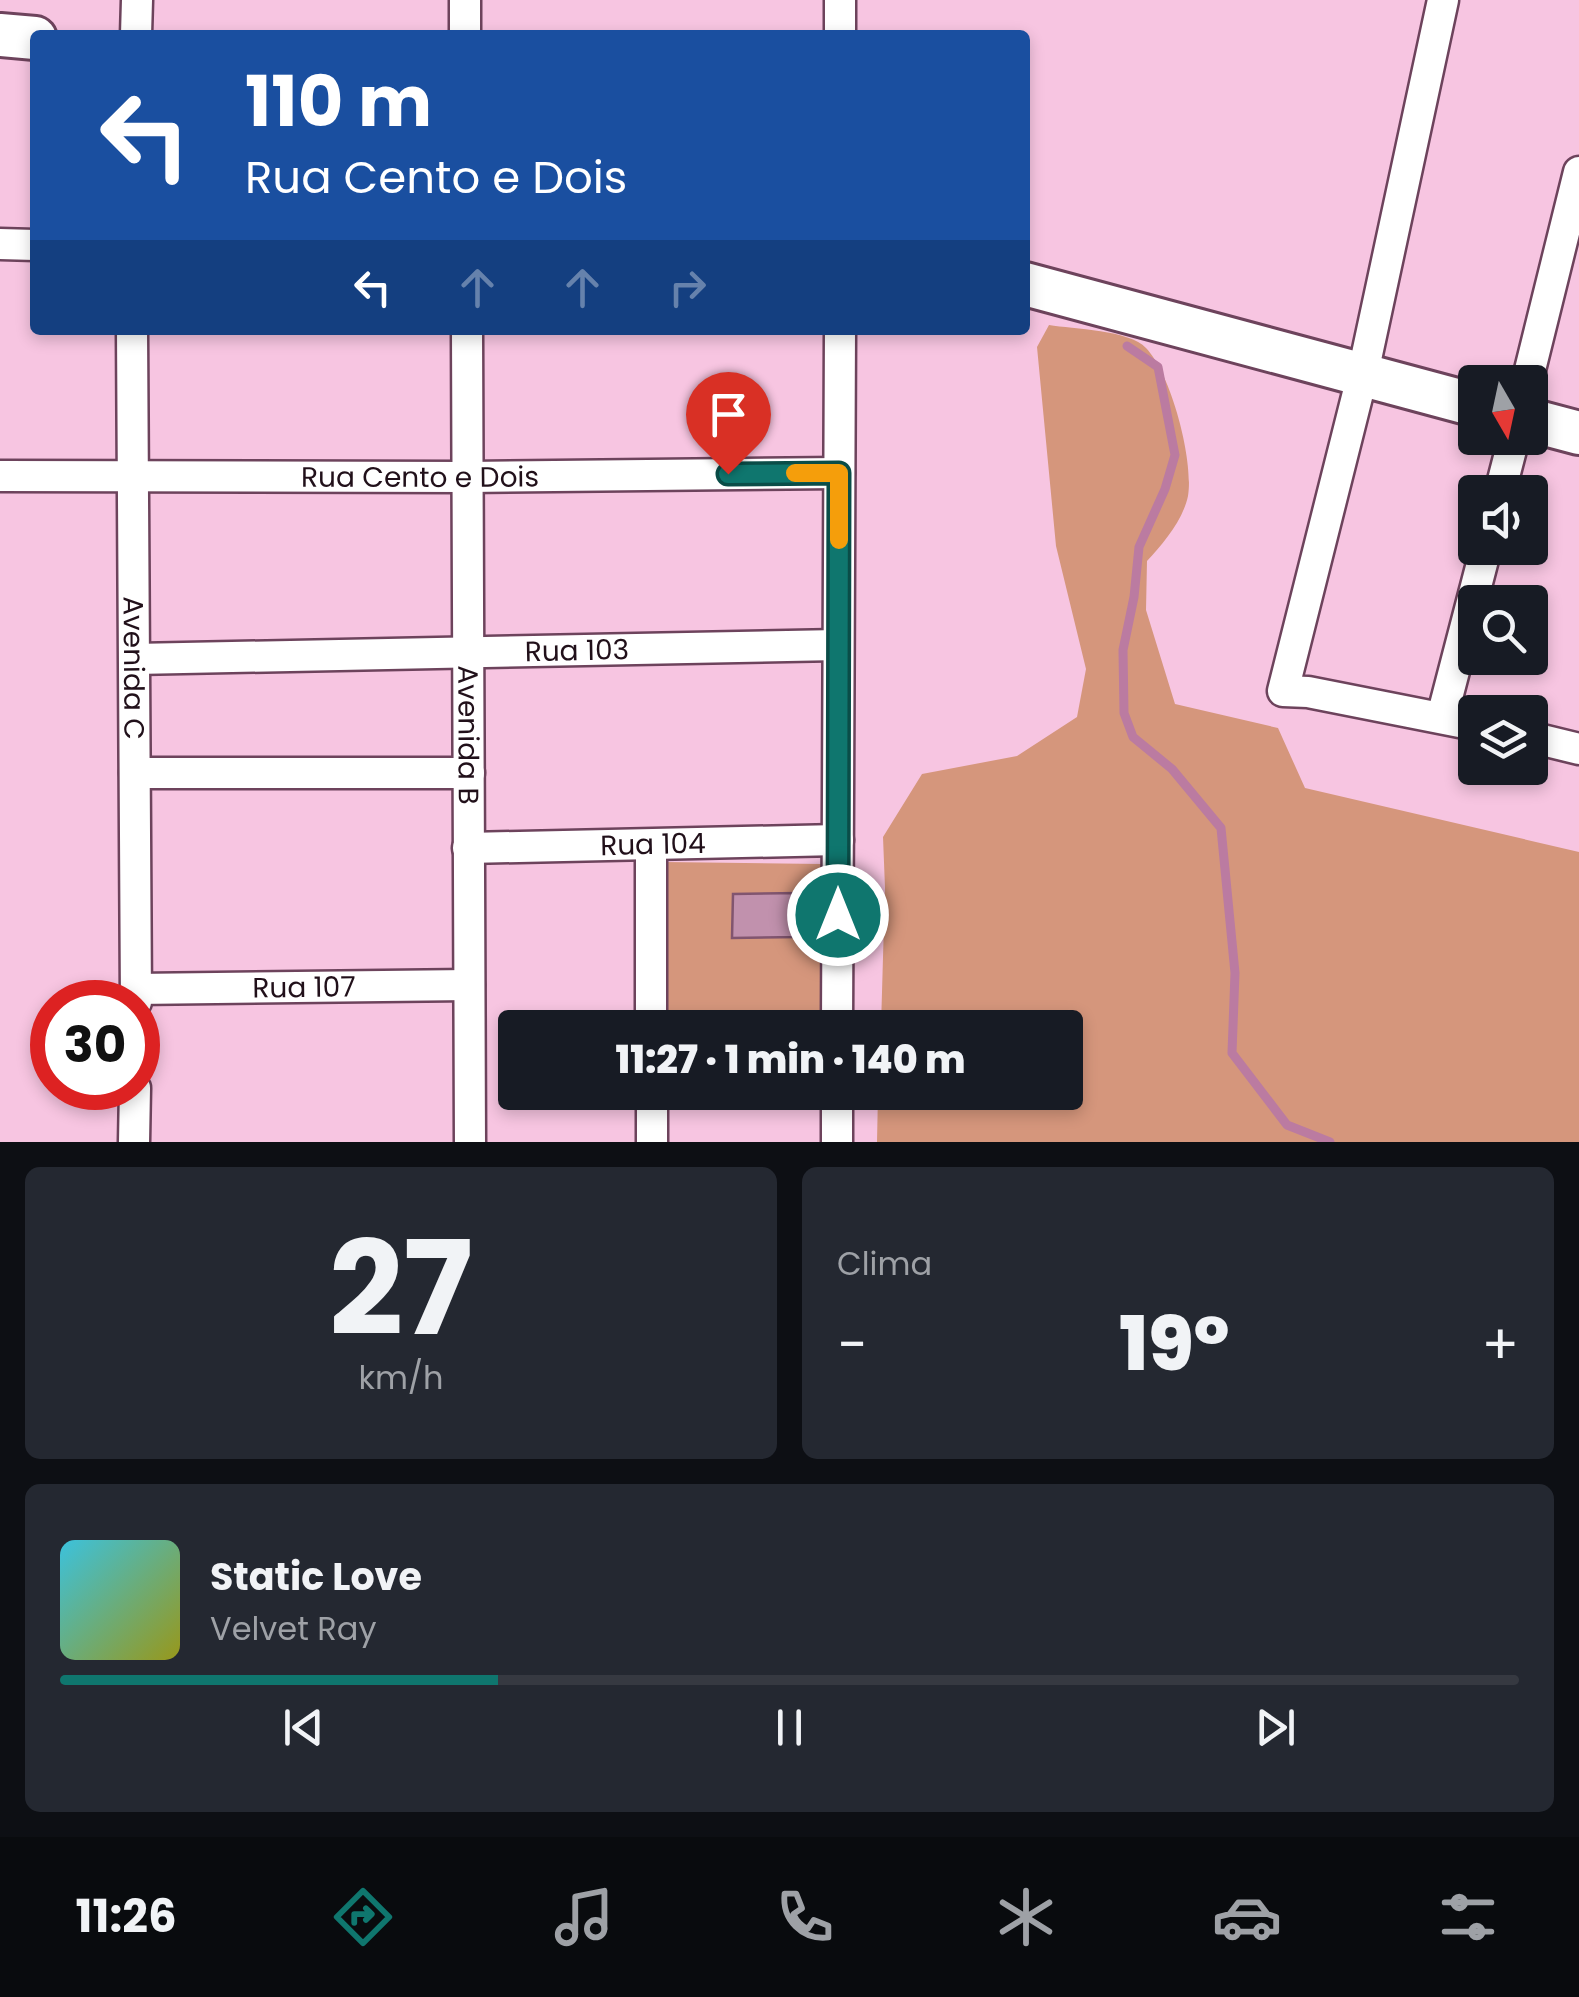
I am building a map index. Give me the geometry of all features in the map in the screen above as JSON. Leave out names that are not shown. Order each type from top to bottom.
[{"type":"street","points":[[136,30],[137,0]]},
{"type":"street","points":[[464,0],[465,30]]},
{"type":"street","points":[[840,0],[840,30]]},
{"type":"street","points":[[1443,0],[1363,373],[1283,691],[1308,692],[1458,720]]},
{"type":"street","points":[[0,35],[30,38]]},
{"type":"street","points":[[1531,365],[1579,172]]},
{"type":"street","points":[[0,244],[30,245]]},
{"type":"street","points":[[1030,285],[1458,400]]},
{"type":"street","name":"Avenida C","points":[[132,335],[136,980]]},
{"type":"street","name":"Avenida B","points":[[467,335],[470,1142]]},
{"type":"street","points":[[837,1010],[840,335]]},
{"type":"street","points":[[1548,425],[1579,433]]},
{"type":"street","name":"Rua Cento e Dois","points":[[0,476],[839,473]]},
{"type":"street","points":[[1442,717],[1482,565]]},
{"type":"street","name":"Rua 103","points":[[135,659],[838,645]]},
{"type":"street","points":[[1548,742],[1579,749]]},
{"type":"street","points":[[135,774],[468,773]]},
{"type":"street","name":"Rua 104","points":[[468,848],[838,840]]},
{"type":"street","points":[[651,846],[652,1010]]},
{"type":"street","name":"Rua 107","points":[[160,995],[469,986]]},
{"type":"street","points":[[134,1142],[135,1110]]},
{"type":"street","points":[[652,1110],[652,1142]]},
{"type":"street","points":[[837,1110],[837,1142]]},
{"type":"shaded area","points":[[1049,325],[1127,337],[1146,348],[1155,360],[1172,397],[1184,440],[1188,496],[1177,523],[1147,561],[1146,610],[1175,704],[1278,728],[1305,788],[1579,852],[1579,1142],[877,1142],[878,1110],[1083,1110],[1083,1010],[881,1010],[883,837],[922,774],[1017,756],[1077,717],[1086,669],[1056,546],[1037,347]]},
{"type":"shaded area","points":[[664,862],[821,864],[822,1010],[664,1010]]},
{"type":"building","points":[[799,893],[798,937],[732,938],[733,894]]},
{"type":"waterway","points":[[1127,346],[1158,367],[1175,455],[1165,489],[1139,547],[1123,650],[1124,713],[1133,737],[1172,769],[1221,828],[1235,973],[1232,1053],[1287,1125],[1330,1142]]},
{"type":"slow traffic","points":[[795,473],[839,473],[839,540]]},
{"type":"route","points":[[728,474],[839,473],[838,915]]}]
